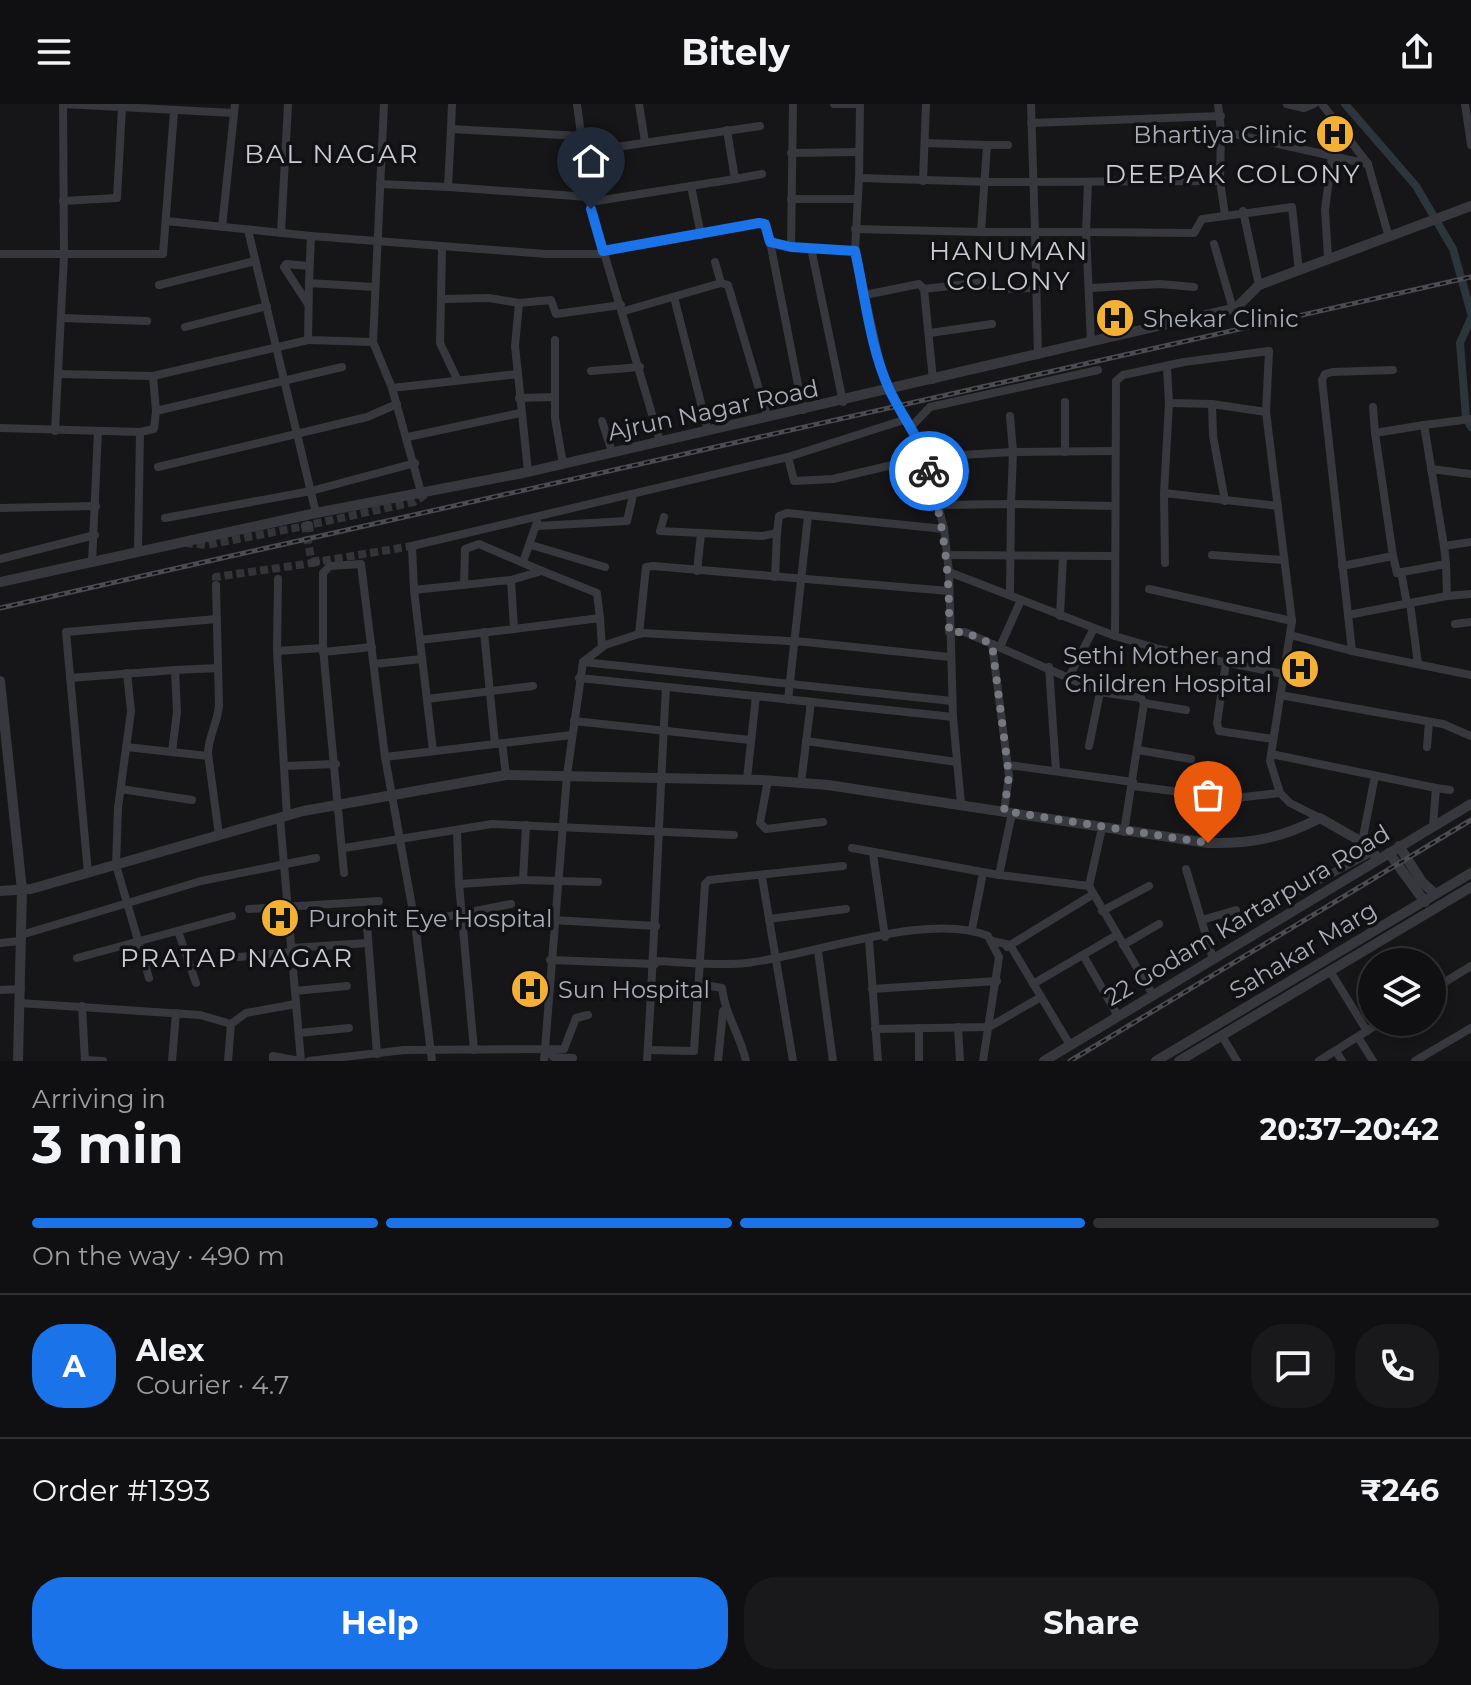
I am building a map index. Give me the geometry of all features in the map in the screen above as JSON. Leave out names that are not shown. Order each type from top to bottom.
[{"type":"street","points":[[55,431],[64,256],[63,104],[174,112],[234,108],[222,227]]},
{"type":"street","points":[[281,233],[288,104]]},
{"type":"street","points":[[384,104],[373,342],[408,437],[421,492]]},
{"type":"street","points":[[448,187],[452,104]]},
{"type":"street","points":[[577,104],[589,199],[660,441]]},
{"type":"street","points":[[639,104],[645,142]]},
{"type":"street","points":[[791,247],[793,104]]},
{"type":"street","points":[[834,104],[860,104],[855,251],[889,391],[926,457],[944,529],[949,572],[952,701],[961,804]]},
{"type":"street","points":[[923,181],[926,104]]},
{"type":"street","points":[[1031,104],[1038,355]]},
{"type":"street","points":[[1218,104],[1221,116],[1220,181],[1225,215]]},
{"type":"street","points":[[1287,104],[1304,108],[1314,104]]},
{"type":"street","points":[[1322,104],[1368,164],[1388,234]]},
{"type":"street","points":[[1465,104],[1471,145]]},
{"type":"street","points":[[63,201],[117,198],[122,108]]},
{"type":"street","points":[[0,254],[163,254],[174,112]]},
{"type":"street","points":[[1031,123],[1221,116]]},
{"type":"street","points":[[582,152],[760,126]]},
{"type":"street","points":[[451,129],[580,136]]},
{"type":"street","points":[[727,130],[735,179]]},
{"type":"street","points":[[1221,131],[1368,164]]},
{"type":"street","points":[[925,143],[1008,145]]},
{"type":"street","points":[[981,232],[987,145]]},
{"type":"street","points":[[791,153],[859,152]]},
{"type":"street","points":[[1328,257],[1325,210],[1332,156]]},
{"type":"street","points":[[380,184],[589,199],[762,174]]},
{"type":"street","points":[[859,178],[1033,183],[1220,181]]},
{"type":"street","points":[[1088,183],[1086,232],[1091,342]]},
{"type":"street","points":[[691,186],[701,235]]},
{"type":"street","points":[[791,199],[855,199]]},
{"type":"street","points":[[855,229],[1194,233],[1199,220],[1243,211],[1292,207],[1299,271]]},
{"type":"street","points":[[1466,207],[1471,219]]},
{"type":"street","name":"Ajrun Nagar Road","points":[[0,582],[316,513],[528,472],[767,416],[843,402],[1233,309],[1259,285],[1466,207]]},
{"type":"street","points":[[1243,211],[1259,285]]},
{"type":"street","points":[[166,221],[442,248],[603,253],[765,224],[803,410]]},
{"type":"street","points":[[248,230],[316,513]]},
{"type":"street","points":[[308,340],[311,236]]},
{"type":"street","points":[[770,242],[791,247],[855,251]]},
{"type":"street","points":[[1214,244],[1233,309]]},
{"type":"street","points":[[442,248],[440,343],[457,379]]},
{"type":"street","points":[[811,248],[843,402]]},
{"type":"street","points":[[159,285],[255,261]]},
{"type":"street","points":[[715,262],[721,283],[732,290],[767,416]]},
{"type":"street","points":[[308,305],[284,267],[286,264],[309,266]]},
{"type":"street","points":[[924,289],[985,282],[996,289],[1036,288]]},
{"type":"street","points":[[309,283],[374,287]]},
{"type":"street","points":[[441,299],[489,298],[519,303],[551,300],[556,314],[622,308],[721,283]]},
{"type":"street","points":[[865,295],[919,284],[924,289],[933,380]]},
{"type":"street","points":[[1090,288],[1160,284],[1194,287]]},
{"type":"street","points":[[674,297],[708,431]]},
{"type":"street","points":[[519,303],[515,346],[528,472]]},
{"type":"street","points":[[185,327],[267,306]]},
{"type":"street","points":[[61,318],[147,321]]},
{"type":"street","points":[[930,333],[992,324]]},
{"type":"street","points":[[58,374],[153,376],[308,340],[373,342]]},
{"type":"street","points":[[555,340],[555,418],[563,464]]},
{"type":"street","points":[[1115,636],[1116,381],[1123,375],[1184,362],[1271,352],[1266,412],[1292,621],[1271,754],[1280,793],[1290,803],[1380,855],[1432,909]]},
{"type":"street","points":[[156,411],[342,367]]},
{"type":"street","points":[[591,371],[640,367]]},
{"type":"street","points":[[1165,563],[1167,368]]},
{"type":"street","points":[[433,751],[414,590],[412,546],[537,522],[909,423],[930,407],[1098,370]]},
{"type":"street","points":[[1352,651],[1322,380],[1325,374],[1332,372],[1393,370]]},
{"type":"street","points":[[392,388],[518,374]]},
{"type":"street","points":[[0,428],[140,432],[154,429],[153,376]]},
{"type":"street","points":[[519,398],[555,397]]},
{"type":"street","points":[[1065,402],[1065,452]]},
{"type":"street","points":[[1169,403],[1212,404],[1266,412]]},
{"type":"street","points":[[158,467],[367,417],[397,404]]},
{"type":"street","points":[[1212,404],[1213,436],[1225,501]]},
{"type":"street","points":[[1373,407],[1397,573],[1446,564]]},
{"type":"street","points":[[408,437],[520,413]]},
{"type":"street","points":[[1010,416],[1013,452],[1010,595]]},
{"type":"street","points":[[1375,433],[1471,419]]},
{"type":"street","points":[[602,421],[612,452]]},
{"type":"street","points":[[1424,425],[1444,546],[1447,596]]},
{"type":"street","points":[[92,563],[98,431]]},
{"type":"street","points":[[138,551],[140,432]]},
{"type":"street","points":[[788,457],[794,481],[833,479],[926,457],[1114,451]]},
{"type":"street","points":[[165,518],[311,491],[415,463]]},
{"type":"street","points":[[1431,469],[1471,474]]},
{"type":"street","points":[[1164,493],[1278,506]]},
{"type":"street","points":[[537,522],[627,521],[633,495]]},
{"type":"street","points":[[937,505],[1114,506]]},
{"type":"street","points":[[0,508],[96,506]]},
{"type":"street","points":[[775,577],[779,516],[787,513],[944,529]]},
{"type":"street","points":[[788,700],[808,516]]},
{"type":"street","points":[[664,517],[660,531],[777,533]]},
{"type":"street","points":[[523,562],[537,522]]},
{"type":"street","points":[[697,571],[701,534]]},
{"type":"street","points":[[0,559],[95,535]]},
{"type":"street","points":[[1444,546],[1471,542]]},
{"type":"street","points":[[464,585],[465,549],[486,545],[597,593],[602,647]]},
{"type":"street","points":[[531,545],[605,567]]},
{"type":"street","points":[[947,555],[1114,556]]},
{"type":"street","points":[[1212,555],[1284,560]]},
{"type":"street","points":[[1060,616],[1063,556]]},
{"type":"street","points":[[1342,566],[1393,556]]},
{"type":"street","points":[[344,873],[340,803],[323,650],[323,573],[330,566],[361,564],[385,757],[415,923],[432,1061]]},
{"type":"street","points":[[639,634],[646,567],[949,591]]},
{"type":"street","points":[[414,590],[511,580],[542,571]]},
{"type":"street","points":[[949,572],[1115,636],[1283,674]]},
{"type":"street","points":[[1401,572],[1418,664]]},
{"type":"street","points":[[273,1061],[273,1056],[301,1061],[284,863],[284,766],[277,651],[278,579]]},
{"type":"street","points":[[511,580],[514,629]]},
{"type":"street","points":[[216,585],[218,719],[208,740],[208,756],[219,835]]},
{"type":"street","points":[[1149,589],[1292,621]]},
{"type":"street","points":[[1348,615],[1471,594]]},
{"type":"street","points":[[999,875],[1008,812],[1008,765],[996,645],[1021,600]]},
{"type":"street","points":[[420,640],[600,618]]},
{"type":"street","points":[[88,873],[66,632],[217,619]]},
{"type":"street","points":[[1455,624],[1471,622]]},
{"type":"street","points":[[1069,677],[1094,628]]},
{"type":"street","points":[[484,632],[489,691],[506,775]]},
{"type":"street","points":[[949,632],[965,632],[1100,692],[1141,698],[1144,703],[1124,832]]},
{"type":"street","points":[[544,1061],[567,775],[583,662],[602,647],[639,634],[795,642],[950,657]]},
{"type":"street","points":[[1290,635],[1471,675]]},
{"type":"street","points":[[277,651],[372,647]]},
{"type":"street","points":[[374,664],[422,659]]},
{"type":"street","points":[[583,662],[704,677],[791,681],[952,701]]},
{"type":"street","points":[[1226,663],[1217,723],[1219,731],[1273,739]]},
{"type":"street","points":[[1049,667],[1056,771]]},
{"type":"street","points":[[70,678],[218,668]]},
{"type":"street","points":[[172,752],[177,712],[175,670]]},
{"type":"street","points":[[127,673],[131,711],[116,865],[149,978]]},
{"type":"street","points":[[579,678],[953,717]]},
{"type":"street","points":[[0,681],[5,766],[22,890],[18,1061]]},
{"type":"street","points":[[427,699],[533,686]]},
{"type":"street","points":[[647,1061],[655,963],[657,829],[666,687]]},
{"type":"street","points":[[1089,746],[1100,692]]},
{"type":"street","points":[[1280,695],[1458,727],[1471,736]]},
{"type":"street","points":[[747,779],[756,696]]},
{"type":"street","points":[[801,783],[811,702]]},
{"type":"street","points":[[1144,703],[1186,710]]},
{"type":"street","points":[[574,721],[750,740]]},
{"type":"street","points":[[1427,747],[1429,722]]},
{"type":"street","points":[[385,757],[572,735]]},
{"type":"street","points":[[806,741],[957,762]]},
{"type":"street","points":[[126,747],[208,756]]},
{"type":"street","points":[[1138,750],[1191,759]]},
{"type":"street","points":[[1271,754],[1450,790]]},
{"type":"street","points":[[284,766],[336,764]]},
{"type":"street","points":[[1008,765],[1173,791]]},
{"type":"street","points":[[0,891],[22,890],[88,873],[340,803],[506,775],[661,776],[801,783],[961,804],[1208,843],[1244,844],[1272,839],[1320,818]]},
{"type":"street","points":[[1362,842],[1375,776]]},
{"type":"street","points":[[768,780],[760,823],[766,829],[823,822]]},
{"type":"street","points":[[1433,826],[1436,788]]},
{"type":"street","points":[[121,789],[192,800]]},
{"type":"street","points":[[1208,843],[1199,802],[1280,793]]},
{"type":"street","name":"22 Godam Kartarpura Road","points":[[1044,1061],[1380,855],[1471,804]]},
{"type":"street","points":[[344,848],[492,824],[657,829],[734,835]]},
{"type":"street","points":[[523,880],[526,825]]},
{"type":"street","points":[[1102,828],[1091,890],[1153,995]]},
{"type":"street","points":[[457,831],[474,1050]]},
{"type":"street","points":[[1399,846],[1422,882],[1434,893]]},
{"type":"street","points":[[852,848],[1091,890]]},
{"type":"street","points":[[873,854],[885,937]]},
{"type":"street","points":[[1293,894],[1380,855]]},
{"type":"street","points":[[0,943],[201,881],[316,858]]},
{"type":"street","points":[[648,1050],[693,1057],[705,884],[709,880],[762,877],[843,866]]},
{"type":"street","points":[[1186,869],[1213,959]]},
{"type":"street","points":[[972,929],[983,873]]},
{"type":"street","name":"Sahakar Marg","points":[[1156,1061],[1471,873]]},
{"type":"street","points":[[762,877],[793,1061]]},
{"type":"street","points":[[459,884],[558,878],[598,882]]},
{"type":"street","points":[[1102,911],[1149,886]]},
{"type":"street","name":"Sahakar Marg","points":[[1179,1061],[1471,887]]},
{"type":"street","points":[[998,953],[1091,890]]},
{"type":"street","points":[[249,909],[379,901]]},
{"type":"street","points":[[415,923],[511,904]]},
{"type":"street","points":[[769,919],[846,909]]},
{"type":"street","points":[[1202,920],[1236,910]]},
{"type":"street","points":[[77,958],[232,916]]},
{"type":"street","points":[[553,920],[656,926]]},
{"type":"street","points":[[1123,945],[1159,924]]},
{"type":"street","points":[[367,925],[372,1057]]},
{"type":"street","points":[[550,960],[745,963],[953,926],[972,929],[992,941],[1010,945],[1070,1045]]},
{"type":"street","points":[[178,931],[196,983]]},
{"type":"street","points":[[1033,984],[1117,935]]},
{"type":"street","points":[[869,940],[878,1061]]},
{"type":"street","points":[[983,1061],[997,981],[998,953],[992,941]]},
{"type":"street","points":[[239,957],[368,943]]},
{"type":"street","points":[[818,951],[833,1061]]},
{"type":"street","points":[[1083,955],[1118,1016]]},
{"type":"street","points":[[1446,981],[1471,966]]},
{"type":"street","points":[[1330,971],[1358,1016]]},
{"type":"street","points":[[872,989],[997,981]]},
{"type":"street","points":[[699,984],[719,985],[724,1007],[741,1038],[746,1061]]},
{"type":"street","points":[[295,991],[347,986]]},
{"type":"street","points":[[0,990],[21,989]]},
{"type":"street","points":[[875,1029],[989,1027],[1041,997]]},
{"type":"street","points":[[20,1003],[200,1015],[231,1024]]},
{"type":"street","points":[[228,1061],[231,1024],[246,1013],[296,1004]]},
{"type":"street","points":[[82,1006],[85,1061],[103,1061]]},
{"type":"street","points":[[718,1061],[724,1007]]},
{"type":"street","points":[[172,1061],[176,1013]]},
{"type":"street","points":[[309,1061],[431,1050],[564,1049],[576,1018],[588,1015]]},
{"type":"street","points":[[958,1027],[960,1061]]},
{"type":"street","points":[[299,1033],[349,1028]]},
{"type":"street","points":[[919,1028],[919,1061]]},
{"type":"street","points":[[1415,1061],[1471,1028]]},
{"type":"street","points":[[1222,1036],[1237,1061]]},
{"type":"street","points":[[1319,1061],[1358,1037],[1373,1061]]},
{"type":"street","points":[[546,1050],[553,1057],[573,1058]]},
{"type":"street","points":[[1336,1051],[1342,1061]]},
{"type":"waterway","points":[[1345,104],[1416,186],[1453,249],[1471,313]]},
{"type":"waterway","points":[[1471,318],[1460,343],[1466,417],[1471,427]]},
{"type":"tunnel","points":[[310,532],[309,525],[414,502],[428,493]]},
{"type":"tunnel","points":[[185,543],[207,545],[305,526],[312,563],[216,577],[216,585]]},
{"type":"tunnel","points":[[315,557],[316,562],[412,546]]},
{"type":"railway","points":[[0,608],[1471,277]]},
{"type":"railway","points":[[1070,1061],[1471,820]]},
{"type":"way so far","points":[[929,471],[944,529],[949,572],[949,632],[965,632],[992,644],[1009,776],[1004,811],[1151,837],[1208,843]]},
{"type":"place","name":"Bhartiya Clinic","points":[[1335,134]]},
{"type":"place","name":"Shekar Clinic","points":[[1115,318]]},
{"type":"place","name":"Sethi Mother and Children Hospital","points":[[1300,669]]},
{"type":"place","name":"Purohit Eye Hospital","points":[[280,918]]},
{"type":"place","name":"Sun Hospital","points":[[530,989]]},
{"type":"district","name":"BAL NAGAR","points":[[332,154]]},
{"type":"district","name":"DEEPAK COLONY","points":[[1233,174]]},
{"type":"district","name":"HANUMAN COLONY","points":[[1009,266]]},
{"type":"district","name":"PRATAP NAGAR","points":[[237,958]]},
{"type":"route","points":[[591,209],[603,251],[759,223],[765,224],[770,242],[791,247],[855,251],[881,368],[889,391],[926,457],[929,471]]}]
